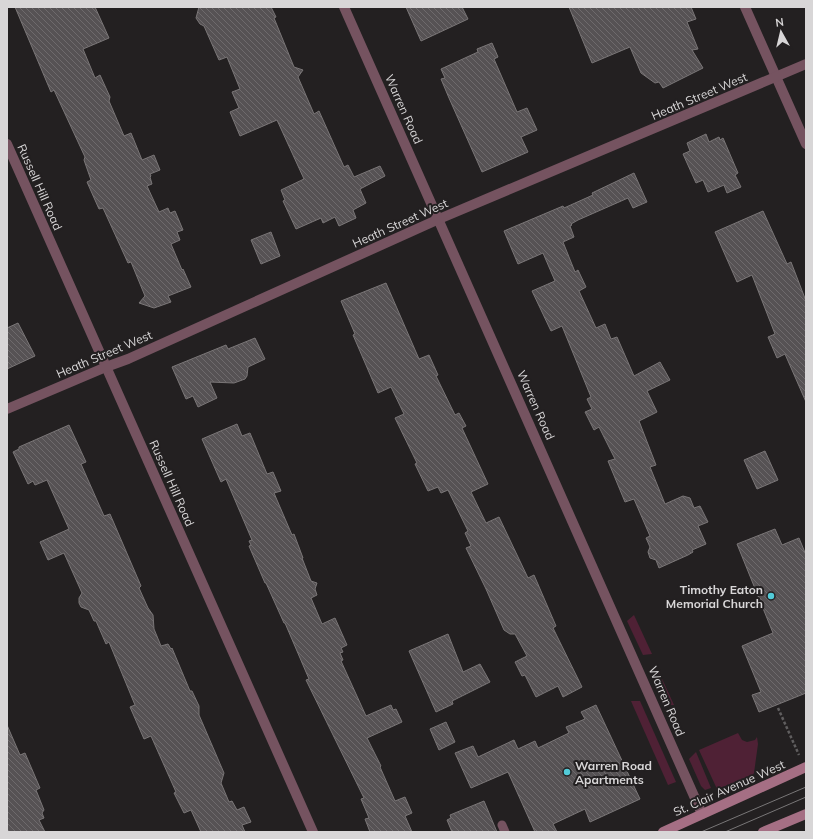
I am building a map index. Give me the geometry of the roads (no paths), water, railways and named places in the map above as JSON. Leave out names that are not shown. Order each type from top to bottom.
[{"type":"main road","name":"St. Clair Avenue West","points":[[663,832],[806,767]]},
{"type":"main road","points":[[763,832],[806,814]]},
{"type":"street","name":"Warren Road","points":[[344,7],[702,814]]},
{"type":"street","points":[[745,7],[806,144]]},
{"type":"street","name":"Heath Street West","points":[[7,409],[128,359],[439,220],[806,64]]},
{"type":"street","name":"Russell Hill Road","points":[[7,144],[314,832]]},
{"type":"tram line","points":[[701,832],[806,787]]},
{"type":"tram line","points":[[725,832],[806,797]]},
{"type":"place","name":"Timothy Eaton Memorial Church","points":[[771,596]]},
{"type":"place","name":"Warren Road Apartments","points":[[567,772]]}]
